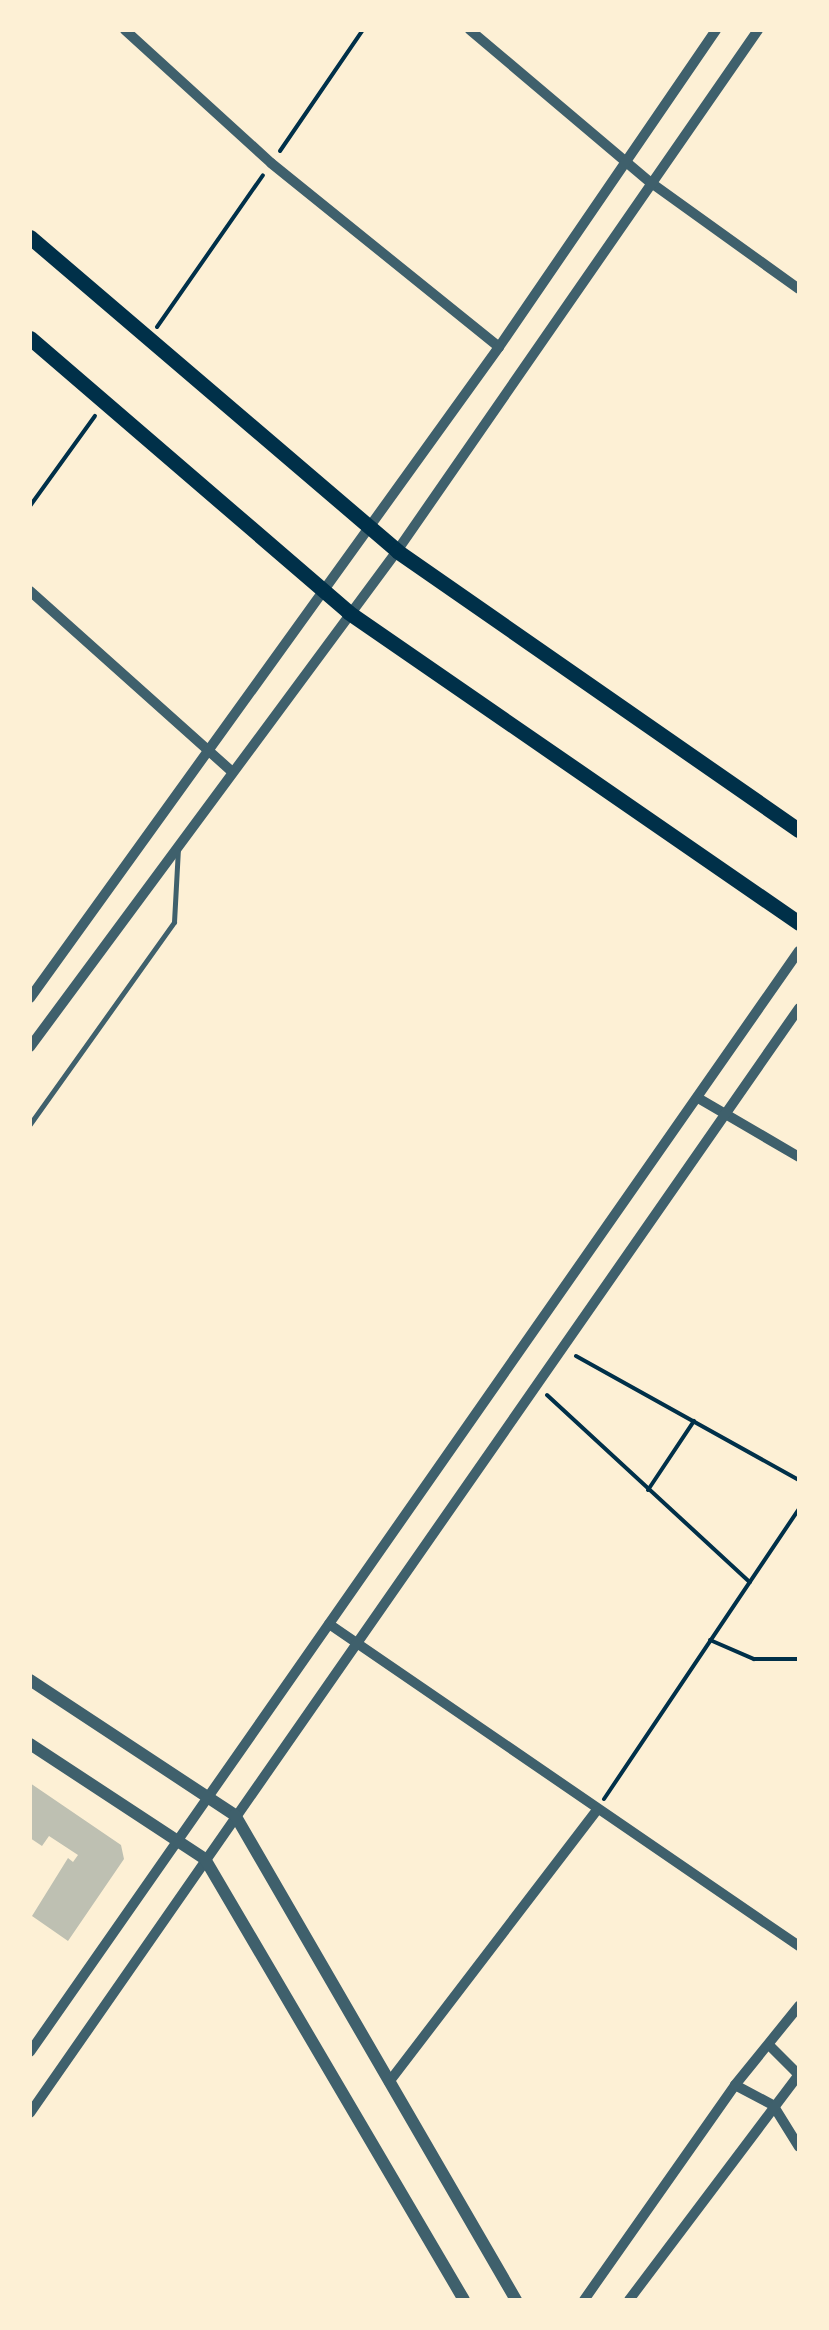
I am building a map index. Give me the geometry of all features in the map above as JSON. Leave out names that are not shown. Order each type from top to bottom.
[{"type":"main road","points":[[30,237],[397,551],[799,830]]},
{"type":"main road","points":[[30,338],[348,612],[799,923]]},
{"type":"street","points":[[124,30],[271,163],[500,348]]},
{"type":"street","points":[[470,30],[650,182],[799,289]]},
{"type":"street","points":[[30,998],[320,588],[500,348],[716,30]]},
{"type":"street","points":[[30,1048],[230,771],[397,551],[758,30]]},
{"type":"street","points":[[30,591],[230,771]]},
{"type":"street","points":[[30,2052],[799,951]]},
{"type":"street","points":[[30,2112],[799,1008]]},
{"type":"street","points":[[698,1098],[799,1157]]},
{"type":"street","points":[[329,1624],[596,1811],[799,1946]]},
{"type":"street","points":[[30,1680],[208,1793],[236,1815],[516,2300]]},
{"type":"street","points":[[30,1744],[206,1860],[464,2300]]},
{"type":"street","points":[[389,2082],[596,1811]]},
{"type":"street","points":[[584,2300],[735,2085],[799,2006]]},
{"type":"street","points":[[629,2300],[799,2074],[769,2045]]},
{"type":"street","points":[[735,2085],[773,2105],[799,2146]]},
{"type":"lane","points":[[30,1124],[174,922],[178,844]]},
{"type":"path","points":[[148,339],[363,30]]},
{"type":"path","points":[[30,506],[106,400]]},
{"type":"path","points":[[562,1348],[799,1480]]},
{"type":"path","points":[[537,1385],[750,1582]]},
{"type":"path","points":[[648,1490],[694,1421]]},
{"type":"path","points":[[596,1811],[799,1509]]},
{"type":"path","points":[[710,1640],[754,1659],[799,1659]]},
{"type":"building","points":[[30,1783],[121,1845],[124,1859],[68,1941],[32,1916],[68,1858],[73,1862],[78,1855],[49,1836],[42,1846],[30,1838]]}]
